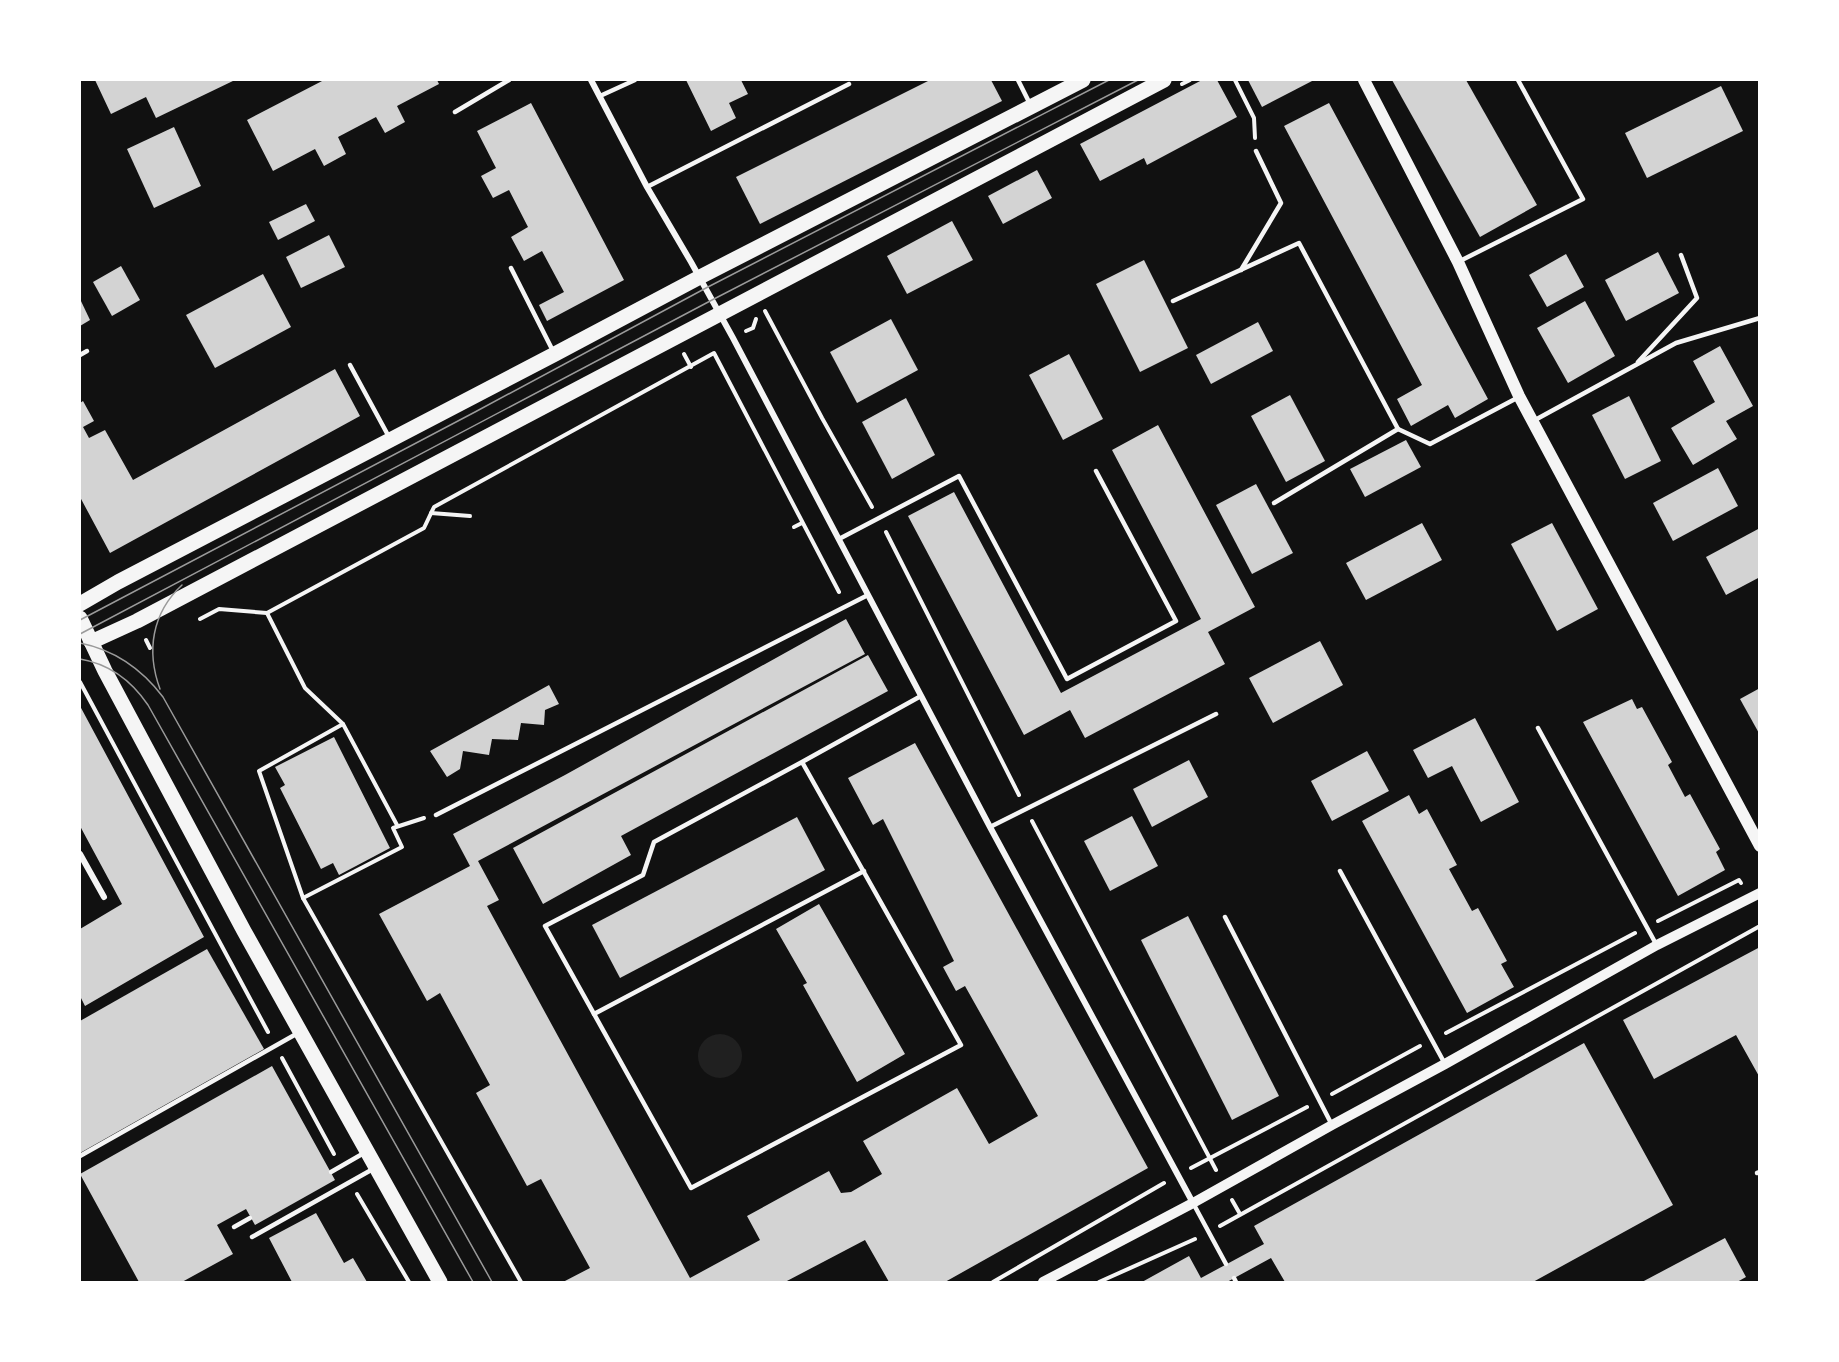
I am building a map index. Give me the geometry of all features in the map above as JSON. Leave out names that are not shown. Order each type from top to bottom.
[{"type":"main road","points":[[80,604],[700,277],[1083,80]]},
{"type":"main road","points":[[88,644],[137,621],[1164,80]]},
{"type":"main road","points":[[1364,80],[1458,262],[1519,396],[1760,846]]},
{"type":"main road","points":[[80,618],[88,644],[375,1167],[435,1281]]},
{"type":"street","points":[[591,80],[647,187],[700,277],[990,827],[1192,1203]]},
{"type":"street","points":[[80,854],[104,897]]},
{"type":"street","points":[[1043,1282],[1224,1186],[1657,945],[1760,893]]},
{"type":"lane","points":[[454,112],[509,80]]},
{"type":"lane","points":[[600,96],[635,80]]},
{"type":"lane","points":[[1018,80],[1031,107]]},
{"type":"lane","points":[[1458,262],[1583,199],[1518,80]]},
{"type":"lane","points":[[647,187],[849,84]]},
{"type":"lane","points":[[1241,270],[1281,203],[1256,151]]},
{"type":"lane","points":[[1173,301],[1299,243],[1398,429],[1430,444],[1519,396]]},
{"type":"lane","points":[[1634,366],[1697,298],[1681,255]]},
{"type":"lane","points":[[511,268],[555,354]]},
{"type":"lane","points":[[1532,421],[1676,343],[1760,318]]},
{"type":"lane","points":[[80,354],[87,351]]},
{"type":"lane","points":[[350,365],[390,440]]},
{"type":"lane","points":[[1274,503],[1398,429]]},
{"type":"lane","points":[[839,539],[959,476],[1067,679],[1176,621],[1096,471]]},
{"type":"lane","points":[[436,815],[868,595]]},
{"type":"lane","points":[[802,762],[961,1045],[691,1188],[545,926],[643,875],[654,842],[921,696]]},
{"type":"lane","points":[[990,827],[1216,714]]},
{"type":"lane","points":[[1539,728],[1657,945]]},
{"type":"lane","points":[[594,1014],[864,871]]},
{"type":"lane","points":[[1340,871],[1445,1064]]},
{"type":"lane","points":[[1225,917],[1332,1125]]},
{"type":"lane","points":[[80,1156],[300,1032]]},
{"type":"lane","points":[[331,1172],[366,1152]]},
{"type":"lane","points":[[252,1237],[375,1167]]},
{"type":"lane","points":[[1192,1203],[1226,1264]]},
{"type":"lane","points":[[234,1227],[250,1218]]},
{"type":"path","points":[[1235,80],[1254,117],[1256,151]]},
{"type":"path","points":[[762,305],[822,418],[879,518],[1026,809],[1224,1186]]},
{"type":"path","points":[[200,619],[219,609],[267,613],[424,528],[434,507],[714,353],[847,606]]},
{"type":"path","points":[[431,513],[470,516]]},
{"type":"path","points":[[794,527],[802,523]]},
{"type":"path","points":[[267,613],[306,688],[343,724],[397,825]]},
{"type":"path","points":[[80,682],[341,1166]]},
{"type":"path","points":[[343,724],[259,771],[303,898],[521,1282]]},
{"type":"path","points":[[303,898],[402,847],[393,828],[397,825],[436,815]]},
{"type":"path","points":[[993,1282],[1210,1158],[1739,880]]},
{"type":"path","points":[[1099,1282],[1209,1232],[1760,926]]},
{"type":"path","points":[[350,1182],[409,1282]]},
{"type":"shaded area","points":[[720,1034],[735,1041],[742,1056],[735,1071],[720,1078],[705,1071],[698,1056],[705,1041]]},
{"type":"building","points":[[95,80],[235,80],[156,118],[146,97],[111,114]]},
{"type":"building","points":[[324,80],[437,80],[439,84],[397,106],[405,122],[385,133],[376,117],[338,137],[346,154],[324,166],[315,149],[273,171],[247,120]]},
{"type":"building","points":[[686,80],[741,80],[748,94],[729,103],[736,118],[711,131]]},
{"type":"building","points":[[930,80],[991,80],[1002,101],[760,224],[736,177]]},
{"type":"building","points":[[1202,80],[1217,80],[1237,117],[1147,165],[1144,158],[1100,181],[1080,144]]},
{"type":"building","points":[[1248,80],[1314,80],[1262,107]]},
{"type":"building","points":[[1392,80],[1466,80],[1537,205],[1480,237]]},
{"type":"building","points":[[1721,86],[1743,131],[1647,178],[1625,133]]},
{"type":"building","points":[[531,103],[624,280],[547,321],[539,305],[564,292],[542,251],[524,261],[511,237],[528,227],[509,190],[493,198],[481,176],[496,168],[477,131]]},
{"type":"building","points":[[1329,103],[1488,399],[1455,418],[1448,405],[1411,426],[1397,399],[1422,385],[1284,126]]},
{"type":"building","points":[[174,127],[201,186],[154,208],[127,149]]},
{"type":"building","points":[[1037,170],[1052,198],[1003,224],[988,196]]},
{"type":"building","points":[[306,204],[315,221],[278,240],[269,222]]},
{"type":"building","points":[[952,221],[973,260],[907,294],[887,256]]},
{"type":"building","points":[[329,235],[345,267],[301,288],[286,257]]},
{"type":"building","points":[[1658,252],[1679,293],[1626,321],[1605,280]]},
{"type":"building","points":[[1566,254],[1584,287],[1547,307],[1529,275]]},
{"type":"building","points":[[1144,260],[1188,348],[1140,372],[1096,284]]},
{"type":"building","points":[[121,266],[140,300],[112,316],[93,282]]},
{"type":"building","points":[[263,274],[291,327],[215,368],[186,315]]},
{"type":"building","points":[[80,299],[90,320],[80,326]]},
{"type":"building","points":[[1585,301],[1615,356],[1568,383],[1537,328]]},
{"type":"building","points":[[891,319],[918,370],[857,403],[830,352]]},
{"type":"building","points":[[1258,322],[1273,351],[1211,384],[1196,355]]},
{"type":"building","points":[[1720,346],[1753,406],[1726,421],[1737,439],[1693,465],[1671,428],[1715,402],[1693,361]]},
{"type":"building","points":[[1069,354],[1103,419],[1063,440],[1029,375]]},
{"type":"building","points":[[335,369],[360,416],[110,553],[80,497],[80,403],[83,401],[94,421],[83,427],[89,438],[105,430],[133,480]]},
{"type":"building","points":[[1290,395],[1325,461],[1286,482],[1251,416]]},
{"type":"building","points":[[1629,396],[1661,461],[1625,479],[1592,415]]},
{"type":"building","points":[[906,398],[935,455],[892,479],[862,422]]},
{"type":"building","points":[[1158,425],[1255,607],[1208,632],[1225,664],[1085,738],[1070,710],[1024,735],[908,516],[954,492],[1061,693],[1201,619],[1112,450]]},
{"type":"building","points":[[1406,440],[1421,467],[1365,497],[1350,469]]},
{"type":"building","points":[[1718,468],[1738,506],[1673,541],[1653,503]]},
{"type":"building","points":[[1256,484],[1293,553],[1252,574],[1216,505]]},
{"type":"building","points":[[1422,523],[1442,560],[1366,600],[1346,563]]},
{"type":"building","points":[[1552,523],[1598,609],[1557,631],[1511,544]]},
{"type":"building","points":[[1760,528],[1760,577],[1726,595],[1706,557]]},
{"type":"building","points":[[846,619],[865,654],[478,861],[499,900],[487,906],[690,1278],[760,1240],[747,1216],[829,1171],[841,1193],[851,1192],[882,1174],[863,1141],[957,1088],[989,1144],[1038,1116],[965,986],[956,991],[943,967],[954,961],[883,819],[873,825],[848,778],[915,743],[1148,1168],[945,1282],[889,1282],[865,1240],[785,1282],[563,1282],[590,1268],[541,1179],[527,1186],[476,1093],[490,1085],[440,993],[427,1001],[379,914],[470,866],[453,834],[565,775]]},
{"type":"building","points":[[1320,641],[1343,685],[1273,723],[1249,678]]},
{"type":"building","points":[[868,655],[888,691],[621,836],[631,855],[543,904],[513,848]]},
{"type":"building","points":[[549,685],[559,704],[545,710],[544,725],[521,723],[518,740],[492,739],[489,755],[463,751],[460,769],[447,777],[430,751]]},
{"type":"building","points":[[1760,688],[1760,735],[1740,699]]},
{"type":"building","points":[[1632,699],[1637,709],[1642,707],[1672,762],[1668,765],[1685,797],[1690,794],[1720,849],[1716,852],[1725,870],[1678,896],[1583,722]]},
{"type":"building","points":[[80,706],[204,937],[85,1006],[80,996],[80,929],[122,904],[80,826]]},
{"type":"building","points":[[1475,718],[1519,802],[1481,822],[1452,766],[1428,778],[1413,750]]},
{"type":"building","points":[[334,737],[390,848],[339,875],[333,863],[321,869],[280,788],[285,785],[275,767]]},
{"type":"building","points":[[1367,751],[1389,791],[1332,821],[1311,781]]},
{"type":"building","points":[[1189,760],[1208,797],[1152,827],[1133,789]]},
{"type":"building","points":[[1409,795],[1419,814],[1427,809],[1457,865],[1449,869],[1472,911],[1478,908],[1507,961],[1501,964],[1514,987],[1467,1013],[1362,821]]},
{"type":"building","points":[[1132,816],[1158,866],[1110,891],[1084,841]]},
{"type":"building","points":[[797,817],[825,870],[620,978],[592,925]]},
{"type":"building","points":[[819,904],[905,1054],[857,1082],[803,985],[807,983],[776,929]]},
{"type":"building","points":[[1188,916],[1279,1096],[1232,1120],[1141,940]]},
{"type":"building","points":[[1760,947],[1760,1078],[1736,1035],[1654,1079],[1623,1020]]},
{"type":"building","points":[[207,949],[264,1049],[80,1153],[80,1021]]},
{"type":"building","points":[[1584,1043],[1673,1205],[1533,1282],[1285,1282],[1271,1258],[1227,1282],[1142,1282],[1189,1256],[1201,1278],[1264,1244],[1254,1226]]},
{"type":"building","points":[[272,1066],[335,1180],[255,1225],[246,1209],[217,1225],[233,1254],[182,1282],[139,1282],[80,1174]]},
{"type":"building","points":[[316,1213],[344,1263],[353,1258],[367,1282],[292,1282],[269,1238]]},
{"type":"building","points":[[1725,1238],[1746,1277],[1737,1282],[1642,1282]]},
{"type":"tram line","points":[[80,620],[706,288],[1109,80]]},
{"type":"tram line","points":[[80,634],[712,300],[1138,80]]},
{"type":"tram line","points":[[160,689],[153,661],[155,633],[164,608],[182,585]]},
{"type":"tram line","points":[[80,643],[105,650],[126,662],[146,677],[163,697],[492,1282]]},
{"type":"tram line","points":[[80,659],[91,661],[119,674],[148,705],[473,1282]]}]
